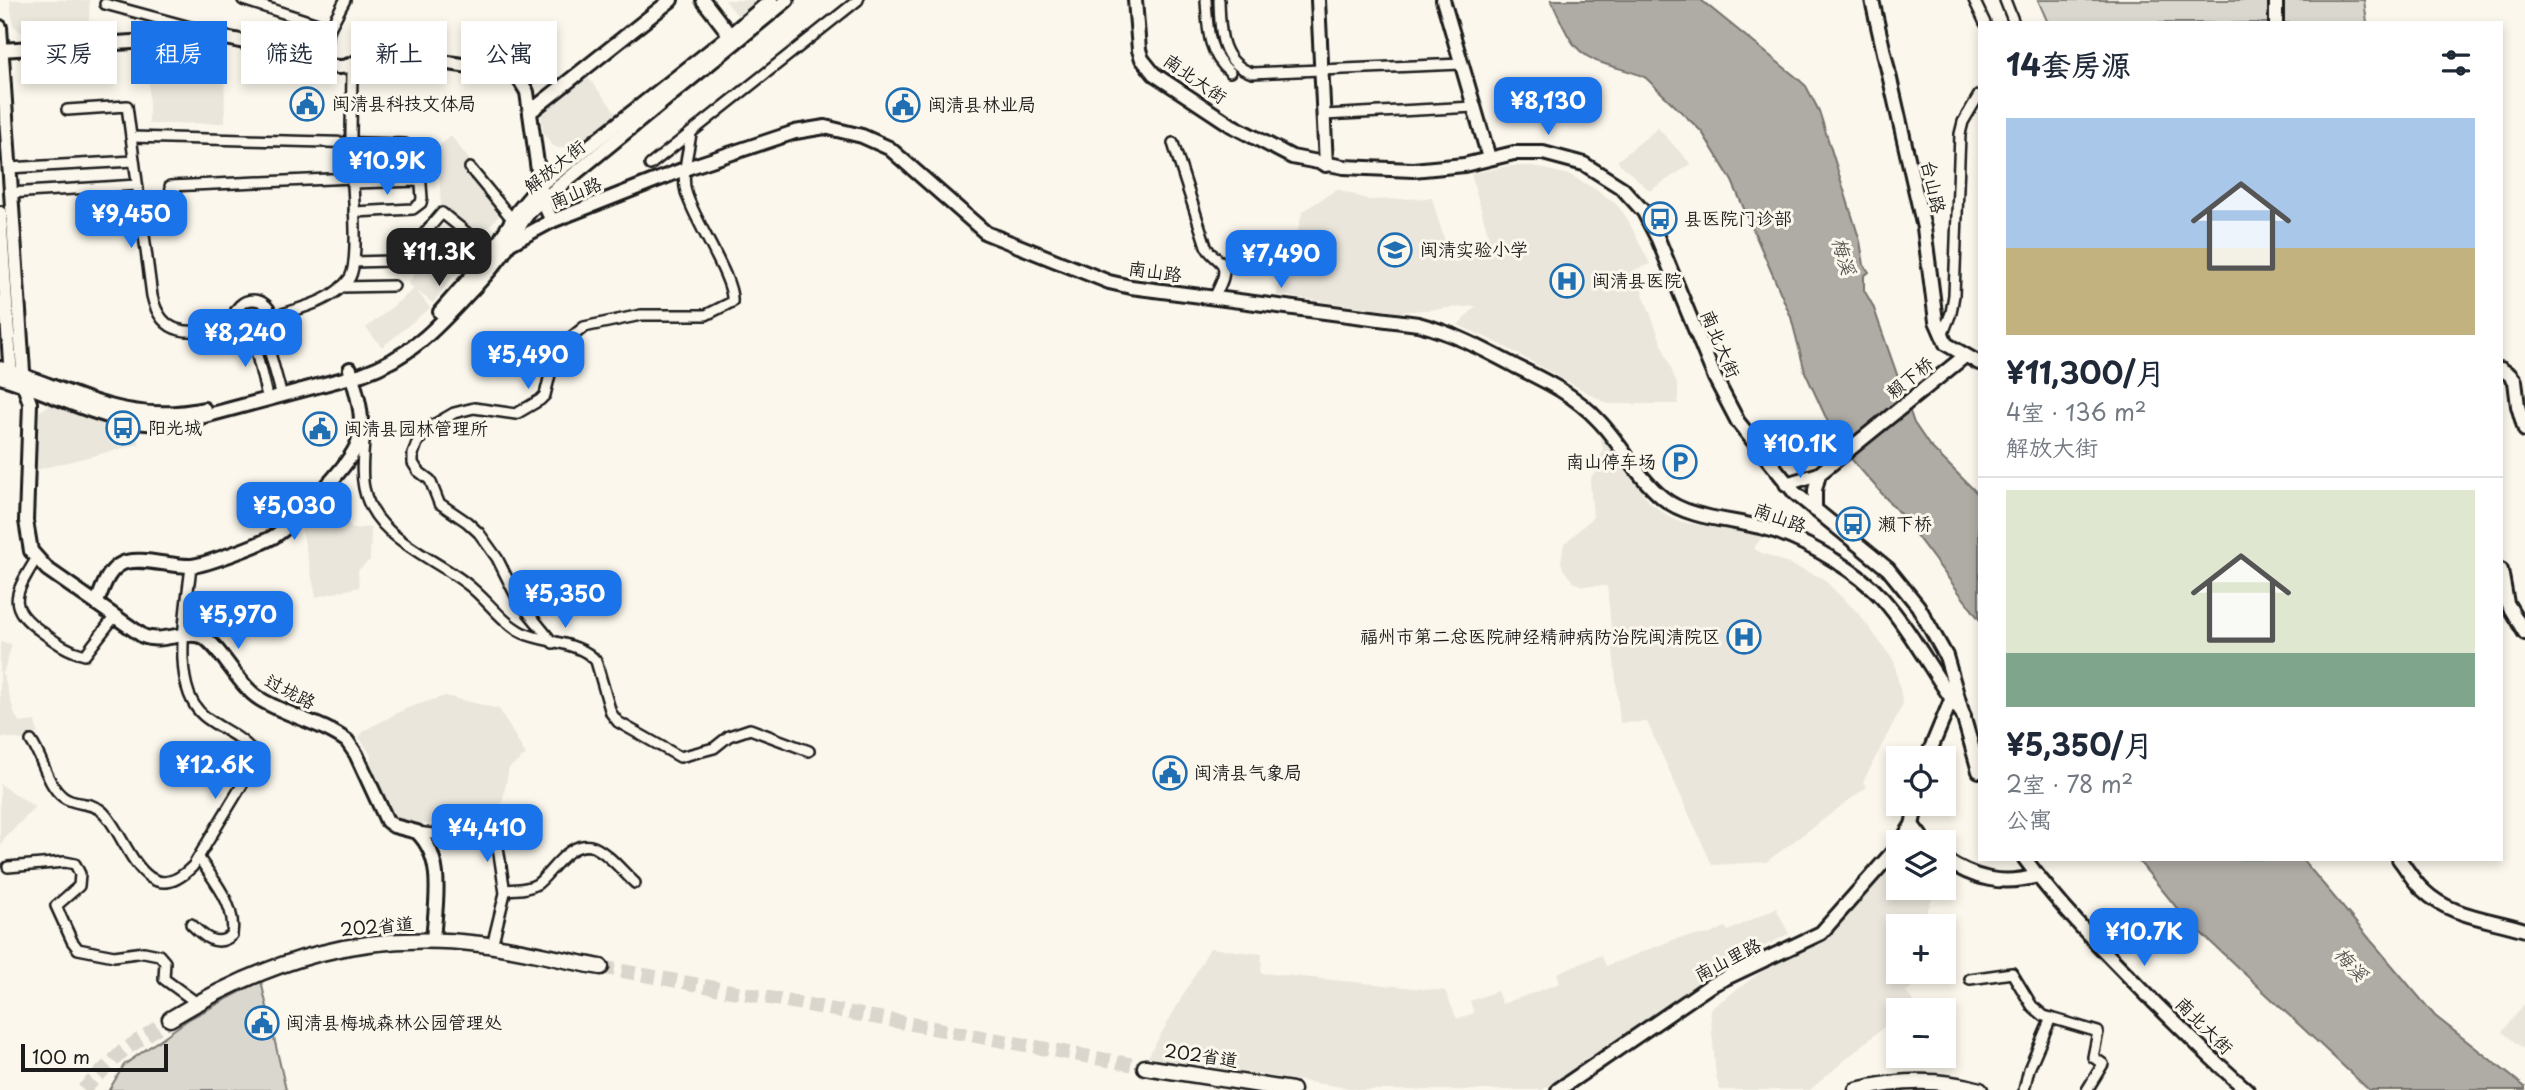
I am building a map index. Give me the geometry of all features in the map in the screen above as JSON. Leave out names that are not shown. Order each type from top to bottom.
[{"type":"main road","name":"202省道","points":[[170,1019],[251,975],[301,958],[354,946],[433,941],[492,946],[601,967]]},
{"type":"main road","name":"202省道","points":[[1145,1068],[1292,1090]]},
{"type":"main road","points":[[1856,1090],[1918,1081],[1980,1090]]},
{"type":"street","points":[[243,0],[311,21]]},
{"type":"street","points":[[330,0],[343,2],[333,21]]},
{"type":"street","points":[[530,112],[671,0]]},
{"type":"street","points":[[703,0],[730,35]]},
{"type":"street","name":"解放大街","points":[[5,375],[102,405],[143,414],[167,414],[198,410],[351,372],[390,353],[417,335],[434,319],[492,253],[513,219],[540,185],[771,0]]},
{"type":"street","name":"解放大街","points":[[24,381],[112,418],[155,425],[183,422],[395,360],[424,340],[498,261],[526,214],[787,0]]},
{"type":"street","points":[[650,165],[858,0]]},
{"type":"street","name":"南北大街","points":[[1135,0],[1139,50],[1142,59],[1154,74],[1263,144],[1292,158],[1326,165],[1413,170],[1464,165],[1489,158],[1527,153],[1564,157],[1594,169],[1630,195],[1644,212],[1658,239],[1728,405],[1786,484],[1872,555],[1904,586],[1946,656],[1954,693]]},
{"type":"street","points":[[1206,0],[1211,47],[1218,61],[1230,72]]},
{"type":"street","points":[[1219,0],[1221,40],[1227,53],[1238,65],[1252,72],[1461,64]]},
{"type":"street","points":[[1318,0],[1326,165]]},
{"type":"street","points":[[1443,0],[1489,158]]},
{"type":"street","name":"台山路","points":[[1872,0],[1924,228],[1936,321],[1941,338]]},
{"type":"street","points":[[1974,0],[1984,21]]},
{"type":"street","points":[[2005,0],[2013,21]]},
{"type":"street","points":[[2276,0],[2276,21]]},
{"type":"street","points":[[106,4],[241,41]]},
{"type":"street","points":[[0,27],[24,381],[30,403],[27,532],[31,551],[36,559],[19,589],[19,610],[29,623],[68,651],[85,656],[116,616]]},
{"type":"street","points":[[1,50],[203,37],[238,40]]},
{"type":"street","points":[[447,63],[505,71],[524,83],[540,185],[552,221]]},
{"type":"street","points":[[273,317],[328,298],[353,273],[352,84]]},
{"type":"street","points":[[1978,97],[1963,122],[1960,134],[1954,295],[1951,313],[1941,338],[1946,344],[1978,362]]},
{"type":"street","points":[[67,110],[127,106],[152,296],[160,317],[169,326],[180,331],[235,325]]},
{"type":"street","points":[[1324,115],[1474,107]]},
{"type":"street","name":"南山路","points":[[509,244],[552,221],[687,169],[803,130],[825,127],[871,139],[889,148],[972,222],[993,236],[1115,283],[1418,324],[1460,338],[1545,380],[1574,398],[1597,418],[1665,499],[1685,510],[1762,526],[1782,533],[1859,577],[1888,605],[1954,693],[1964,716],[1978,767]]},
{"type":"street","points":[[553,643],[518,600],[497,558],[479,533],[439,503],[430,480],[418,471],[413,463],[413,454],[428,428],[454,413],[474,408],[516,414],[540,400],[545,395],[559,347],[584,327],[640,315],[706,315],[732,302],[729,285],[692,211],[686,192],[684,179],[691,132]]},
{"type":"street","points":[[131,137],[410,146],[418,153],[421,203],[413,209],[354,212]]},
{"type":"street","points":[[1172,143],[1206,246],[1209,253],[1223,264],[1224,275],[1214,298]]},
{"type":"street","points":[[8,168],[134,161]]},
{"type":"street","points":[[470,168],[513,219]]},
{"type":"street","points":[[170,186],[420,181]]},
{"type":"street","points":[[10,193],[136,185]]},
{"type":"street","points":[[0,213],[5,375]]},
{"type":"street","points":[[354,262],[391,261],[405,256],[443,213],[492,253]]},
{"type":"street","points":[[341,287],[394,286]]},
{"type":"street","points":[[247,300],[265,303],[273,317],[272,325],[265,335],[253,339],[240,334],[235,325],[236,309],[247,300]]},
{"type":"street","points":[[265,335],[279,389]]},
{"type":"street","points":[[253,339],[266,392]]},
{"type":"street","name":"赖下桥","points":[[1823,471],[1965,356]]},
{"type":"street","points":[[2503,370],[2515,381],[2525,430]]},
{"type":"street","points":[[351,372],[365,428],[364,488],[372,510],[383,526],[467,583],[518,630],[553,643],[582,649],[592,655],[614,718],[674,755],[689,756],[714,748],[729,736],[750,729],[809,751]]},
{"type":"street","points":[[97,602],[111,572],[127,561],[191,566],[269,539],[287,525],[351,456],[359,441],[362,413]]},
{"type":"street","points":[[1786,484],[1823,471]]},
{"type":"street","points":[[1815,510],[1815,490],[1823,471]]},
{"type":"street","name":"过垅路","points":[[36,559],[150,639],[197,635],[209,641],[238,679],[260,699],[347,741],[356,754],[387,821],[394,826],[417,832]]},
{"type":"street","points":[[32,741],[60,794],[71,801],[86,803],[102,811],[141,871],[158,880],[174,879],[188,872],[251,770],[256,755],[243,741],[207,719],[196,708],[183,680],[191,566]]},
{"type":"street","points":[[2503,581],[2507,603],[2514,619],[2525,633]]},
{"type":"street","points":[[1932,746],[1954,693]]},
{"type":"street","name":"南山里路","points":[[1909,830],[1914,816]]},
{"type":"street","points":[[1912,825],[1916,830]]},
{"type":"street","points":[[417,832],[492,842],[500,851],[505,890],[492,946]]},
{"type":"street","points":[[417,832],[432,854],[436,867],[433,941]]},
{"type":"street","points":[[505,890],[532,887],[561,858],[578,848],[588,846],[604,854],[635,883]]},
{"type":"street","points":[[191,924],[210,940],[224,940],[232,935],[233,920],[229,905],[199,858]]},
{"type":"street","name":"南山里路","points":[[1558,1090],[1712,985],[1821,933],[1886,860]]},
{"type":"street","name":"南北大街","points":[[2026,861],[2063,907],[2130,977],[2196,1045],[2247,1090]]},
{"type":"street","points":[[2400,861],[2420,888],[2436,900],[2467,915],[2525,930]]},
{"type":"street","points":[[8,867],[65,862],[75,864],[80,874],[79,886],[55,906],[74,946],[100,955],[121,957],[144,952],[159,955],[165,962],[164,979],[197,1003]]},
{"type":"street","points":[[1956,866],[1985,879],[2013,881],[2037,876]]},
{"type":"street","points":[[1970,979],[2012,973],[2037,1012],[2098,1032],[2093,1058],[2103,1065],[2087,1090]]},
{"type":"street","points":[[2024,1090],[2029,1069],[2051,1018]]},
{"type":"shaded area","points":[[10,0],[90,0],[89,21],[21,21],[21,32],[13,25]]},
{"type":"shaded area","points":[[725,0],[760,0],[739,18]]},
{"type":"shaded area","points":[[2038,0],[2364,0],[2367,21],[2047,21]]},
{"type":"shaded area","points":[[587,76],[617,114],[575,147],[558,148],[552,145],[543,132],[541,111]]},
{"type":"shaded area","points":[[149,84],[224,84],[225,123],[149,124]]},
{"type":"shaded area","points":[[1658,128],[1691,164],[1650,191],[1617,161]]},
{"type":"shaded area","points":[[451,136],[507,208],[478,237],[441,208],[438,147]]},
{"type":"shaded area","name":"闽清县医院","points":[[1508,166],[1532,166],[1570,175],[1600,192],[1617,205],[1627,218],[1650,264],[1634,270],[1678,387],[1678,404],[1608,404],[1496,342],[1458,325],[1476,306],[1399,312],[1277,295],[1282,250],[1288,250],[1302,236],[1298,232],[1302,212],[1337,189],[1369,200],[1432,198],[1447,249],[1489,237],[1471,174]]},
{"type":"shaded area","points":[[451,227],[477,246],[433,303],[417,291],[430,308],[382,347],[366,328],[414,289],[408,283]]},
{"type":"shaded area","name":"阳光城","points":[[51,404],[132,430],[140,444],[36,470],[39,412]]},
{"type":"shaded area","name":"福州市第二总医院神经精神病防治院闽清院区","points":[[1598,429],[1650,503],[1671,518],[1682,522],[1763,536],[1753,549],[1822,578],[1859,614],[1894,661],[1903,704],[1863,782],[1867,787],[1766,862],[1712,865],[1647,722],[1620,723],[1607,586],[1583,586],[1573,582],[1563,569],[1561,561],[1564,544],[1593,517],[1590,482],[1596,473],[1603,449]]},
{"type":"shaded area","points":[[337,486],[351,529],[371,527],[370,560],[358,570],[359,587],[316,597],[300,521]]},
{"type":"shaded area","points":[[0,642],[12,644],[3,674],[15,715],[20,723],[35,721],[38,733],[23,740],[2,737],[0,742]]},
{"type":"shaded area","points":[[445,696],[499,709],[526,755],[509,768],[496,835],[392,819],[370,776],[371,755],[359,737],[365,730],[407,708]]},
{"type":"shaded area","points":[[0,784],[35,807],[0,846]]},
{"type":"shaded area","points":[[1886,868],[1886,900],[1932,900],[1926,914],[1886,914],[1886,984],[1915,984],[1906,992],[1911,998],[1886,998],[1886,1025],[1810,1090],[1720,1090],[1716,1076],[1710,1009],[1775,962],[1811,948],[1823,939]]},
{"type":"shaded area","points":[[1776,908],[1789,934],[1726,965],[1659,1010],[1614,1048],[1542,1090],[1361,1090],[1148,1057],[1210,948],[1262,954],[1261,973],[1445,991],[1457,1019],[1474,1013],[1470,1001],[1497,991],[1502,1004],[1560,983],[1557,973],[1601,955],[1606,966],[1678,938],[1711,934],[1725,927],[1728,931]]},
{"type":"shaded area","points":[[261,981],[286,1090],[109,1090],[124,1065],[189,1019]]},
{"type":"shaded area","points":[[2525,1003],[2525,1050],[2502,1032]]},
{"type":"water","name":"梅溪","points":[[1551,0],[1701,0],[1806,86],[1819,111],[1860,241],[1864,265],[1869,272],[1864,276],[1864,290],[1873,306],[1914,423],[1929,445],[1978,494],[1978,618],[1900,514],[1838,444],[1805,372],[1791,317],[1732,181],[1702,132],[1646,78],[1593,60],[1570,40]]},
{"type":"water","name":"梅溪","points":[[2139,861],[2304,861],[2435,1016],[2525,1087],[2525,1090],[2369,1090],[2185,918]]},
{"type":"tunnel","points":[[601,967],[1145,1067]]},
{"type":"tunnel","points":[[83,1090],[123,1051],[170,1019]]},
{"type":"place","name":"闽清县科技文体局","points":[[307,104]]},
{"type":"place","name":"闽清县林业局","points":[[903,105]]},
{"type":"place","name":"县医院门诊部","points":[[1660,219]]},
{"type":"place","name":"闽清实验小学","points":[[1395,250]]},
{"type":"place","name":"闽清县医院","points":[[1567,281]]},
{"type":"place","name":"阳光城","points":[[123,428]]},
{"type":"place","name":"闽清县园林管理所","points":[[320,429]]},
{"type":"place","name":"南山停车场","points":[[1680,462]]},
{"type":"place","name":"濑下桥","points":[[1853,524]]},
{"type":"place","name":"福州市第二总医院神经精神病防治院闽清院区","points":[[1744,637]]},
{"type":"place","name":"闽清县气象局","points":[[1170,773]]},
{"type":"place","name":"闽清县梅城森林公园管理处","points":[[262,1023]]}]
